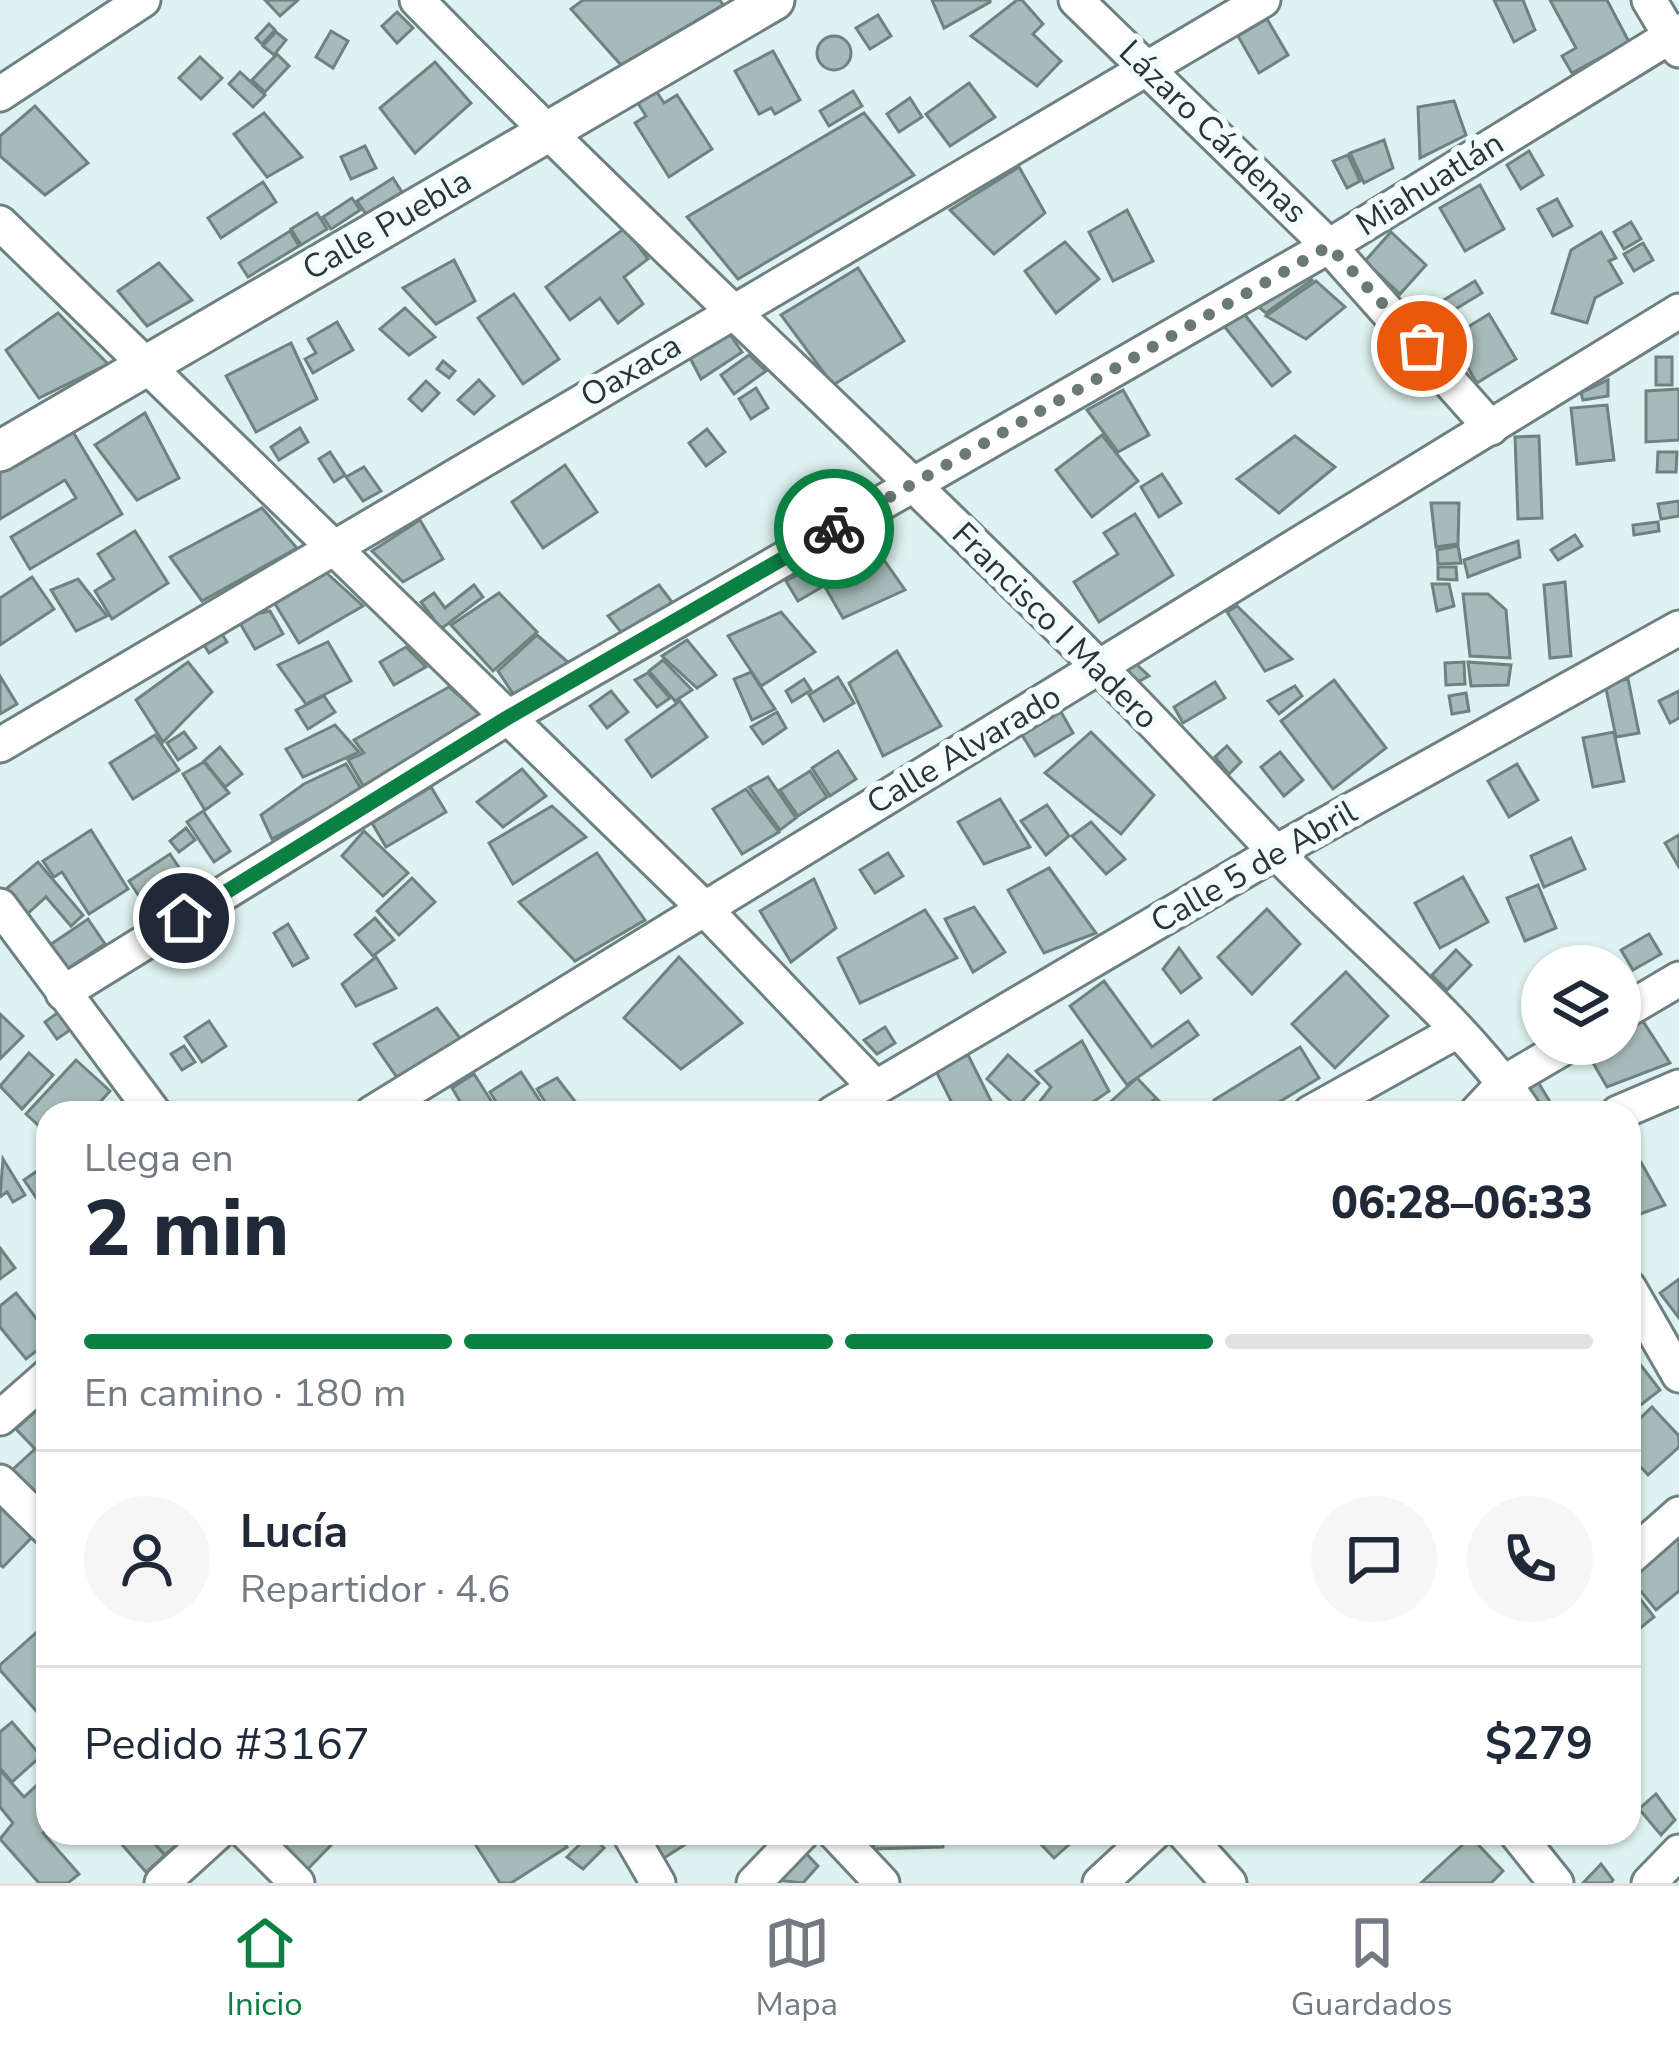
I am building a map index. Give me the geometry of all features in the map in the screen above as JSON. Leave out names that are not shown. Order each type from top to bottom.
[{"type":"street","points":[[0,94],[142,0]]},
{"type":"street","name":"Francisco I Madero","points":[[417,0],[546,132],[1100,668],[1457,1031],[1517,1101]]},
{"type":"street","name":"Calle Puebla","points":[[0,451],[774,0]]},
{"type":"street","name":"Lázaro Cárdenas","points":[[1076,0],[1329,246],[1491,428]]},
{"type":"street","name":"Oaxaca","points":[[0,745],[1263,0]]},
{"type":"street","points":[[1649,0],[1676,39]]},
{"type":"street","name":"Miahuatlán","points":[[64,993],[507,718],[1329,246],[1676,39]]},
{"type":"street","points":[[0,223],[704,907],[875,1087]]},
{"type":"street","name":"Calle Alvarado","points":[[391,1101],[1679,310]]},
{"type":"street","name":"Calle 5 de Abril","points":[[852,1101],[1276,852],[1679,628]]},
{"type":"street","points":[[0,906],[145,1101]]},
{"type":"street","points":[[1641,1002],[1679,979]]},
{"type":"street","points":[[1332,1101],[1457,1031]]},
{"type":"street","points":[[1487,1101],[1505,1082],[1534,1065]]},
{"type":"street","points":[[1641,1103],[1679,1087]]},
{"type":"street","points":[[1641,1309],[1679,1375]]},
{"type":"street","points":[[0,1418],[36,1386]]},
{"type":"street","points":[[0,1482],[36,1517]]},
{"type":"street","points":[[1641,1547],[1679,1514]]},
{"type":"street","points":[[162,1883],[204,1845]]},
{"type":"street","points":[[260,1845],[297,1883]]},
{"type":"street","points":[[636,1845],[658,1883]]},
{"type":"street","points":[[754,1883],[790,1845]]},
{"type":"street","points":[[846,1845],[882,1883]]},
{"type":"street","points":[[1100,1883],[1141,1845]]},
{"type":"street","points":[[1195,1845],[1229,1883]]},
{"type":"street","points":[[1526,1845],[1556,1883]]},
{"type":"street","points":[[1649,1883],[1679,1852]]},
{"type":"building","points":[[265,0],[298,0],[280,16]]},
{"type":"building","points":[[583,0],[720,0],[723,5],[621,65],[571,9]]},
{"type":"building","points":[[932,0],[990,0],[990,2],[944,28]]},
{"type":"building","points":[[1017,0],[1043,24],[1033,34],[1061,61],[1037,86],[971,36]]},
{"type":"building","points":[[1494,0],[1523,0],[1535,30],[1514,42]]},
{"type":"building","points":[[1550,0],[1607,0],[1629,42],[1572,73],[1562,56],[1576,48]]},
{"type":"building","points":[[397,12],[413,28],[397,43],[382,26]]},
{"type":"building","points":[[878,15],[891,36],[870,49],[856,28]]},
{"type":"building","points":[[1267,19],[1288,55],[1259,73],[1238,36]]},
{"type":"building","points":[[269,24],[275,30],[262,44],[256,38]]},
{"type":"building","points":[[331,31],[348,41],[333,68],[316,57]]},
{"type":"building","points":[[276,32],[286,40],[274,55],[263,46]]},
{"type":"building","points":[[834,36],[846,41],[851,53],[846,65],[834,70],[822,65],[817,53],[822,41]]},
{"type":"building","points":[[773,51],[800,100],[775,114],[771,108],[759,114],[735,71]]},
{"type":"building","points":[[277,54],[289,66],[265,92],[252,80]]},
{"type":"building","points":[[200,57],[222,78],[201,99],[179,78]]},
{"type":"building","points":[[435,62],[471,103],[415,153],[380,108]]},
{"type":"building","points":[[240,72],[265,95],[253,107],[229,84]]},
{"type":"building","points":[[969,83],[995,117],[950,146],[926,114]]},
{"type":"building","points":[[654,88],[664,103],[677,95],[712,149],[669,177],[635,123],[646,116],[636,100]]},
{"type":"building","points":[[853,91],[862,106],[829,126],[820,111]]},
{"type":"building","points":[[910,98],[922,117],[899,132],[887,114]]},
{"type":"building","points":[[1454,101],[1466,135],[1420,158],[1418,107]]},
{"type":"building","points":[[35,106],[88,163],[45,195],[0,156],[0,136]]},
{"type":"building","points":[[264,113],[302,157],[267,177],[234,134]]},
{"type":"building","points":[[864,113],[914,175],[738,279],[687,217]]},
{"type":"building","points":[[1384,140],[1393,168],[1364,183],[1350,153]]},
{"type":"building","points":[[365,146],[376,168],[351,179],[341,157]]},
{"type":"building","points":[[1529,151],[1543,175],[1521,189],[1507,165]]},
{"type":"building","points":[[1348,155],[1360,181],[1347,188],[1333,161]]},
{"type":"building","points":[[1019,167],[1045,213],[994,254],[950,210]]},
{"type":"building","points":[[393,178],[402,192],[366,214],[357,201]]},
{"type":"building","points":[[263,182],[276,202],[221,238],[208,218]]},
{"type":"building","points":[[1480,185],[1504,229],[1465,251],[1440,208]]},
{"type":"building","points":[[352,198],[360,210],[331,229],[323,217]]},
{"type":"building","points":[[1557,199],[1572,226],[1553,236],[1538,209]]},
{"type":"building","points":[[1127,210],[1153,261],[1113,281],[1089,232]]},
{"type":"building","points":[[317,213],[327,229],[301,245],[291,229]]},
{"type":"building","points":[[1631,222],[1641,239],[1624,249],[1614,232]]},
{"type":"building","points":[[625,228],[648,259],[624,277],[643,304],[618,323],[600,298],[570,320],[546,287]]},
{"type":"building","points":[[290,231],[299,246],[248,277],[239,263]]},
{"type":"building","points":[[1391,232],[1426,265],[1400,294],[1365,261]]},
{"type":"building","points":[[1601,232],[1616,258],[1609,261],[1622,283],[1595,298],[1587,323],[1552,313],[1571,250]]},
{"type":"building","points":[[1065,242],[1099,279],[1056,313],[1025,271]]},
{"type":"building","points":[[1643,243],[1653,260],[1634,271],[1624,254]]},
{"type":"building","points":[[454,260],[475,301],[436,324],[403,288]]},
{"type":"building","points":[[159,263],[192,300],[147,326],[118,291]]},
{"type":"building","points":[[858,268],[904,341],[833,385],[781,315]]},
{"type":"building","points":[[1305,271],[1312,280],[1266,313],[1254,303]]},
{"type":"building","points":[[1316,281],[1345,307],[1306,339],[1266,316]]},
{"type":"building","points":[[1475,281],[1482,293],[1421,330],[1414,318]]},
{"type":"building","points":[[514,294],[559,359],[523,384],[478,318]]},
{"type":"building","points":[[405,308],[435,337],[409,355],[380,329]]},
{"type":"building","points":[[1241,310],[1290,372],[1272,386],[1220,321]]},
{"type":"building","points":[[58,313],[108,364],[39,398],[6,350]]},
{"type":"building","points":[[1489,314],[1516,359],[1477,383],[1450,338]]},
{"type":"building","points":[[337,322],[353,350],[313,373],[305,359],[316,353],[308,339]]},
{"type":"building","points":[[729,333],[742,352],[701,379],[689,356]]},
{"type":"building","points":[[291,343],[317,399],[256,432],[226,376]]},
{"type":"building","points":[[749,355],[766,371],[734,394],[721,375]]},
{"type":"building","points":[[1656,357],[1672,357],[1672,385],[1656,385]]},
{"type":"building","points":[[443,361],[455,371],[449,378],[437,369]]},
{"type":"building","points":[[479,380],[494,396],[474,414],[458,400]]},
{"type":"building","points":[[1608,380],[1608,396],[1583,400],[1581,393]]},
{"type":"building","points":[[426,381],[439,393],[422,411],[409,399]]},
{"type":"building","points":[[756,388],[768,408],[751,419],[739,399]]},
{"type":"building","points":[[1679,389],[1679,440],[1646,442],[1646,391]]},
{"type":"building","points":[[1123,390],[1149,435],[1118,452],[1087,410]]},
{"type":"building","points":[[1607,405],[1614,460],[1577,464],[1571,408]]},
{"type":"building","points":[[145,413],[179,478],[137,500],[95,445]]},
{"type":"building","points":[[70,427],[122,514],[30,569],[11,537],[76,498],[65,480],[0,519],[0,468]]},
{"type":"building","points":[[300,428],[308,442],[279,460],[271,447]]},
{"type":"building","points":[[707,429],[725,452],[706,466],[689,443]]},
{"type":"building","points":[[1102,435],[1138,481],[1092,517],[1056,470]]},
{"type":"building","points":[[1295,436],[1335,467],[1279,513],[1237,479]]},
{"type":"building","points":[[1539,436],[1542,518],[1518,519],[1515,437]]},
{"type":"building","points":[[330,452],[345,475],[334,482],[319,459]]},
{"type":"building","points":[[1658,452],[1677,452],[1676,472],[1657,472]]},
{"type":"building","points":[[565,465],[597,512],[543,548],[512,502]]},
{"type":"building","points":[[364,467],[381,491],[363,501],[346,477]]},
{"type":"building","points":[[1162,474],[1181,503],[1159,517],[1141,487]]},
{"type":"building","points":[[1679,501],[1679,516],[1661,519],[1658,504]]},
{"type":"building","points":[[1431,503],[1459,503],[1458,544],[1436,547]]},
{"type":"building","points":[[262,508],[297,548],[202,601],[170,557]]},
{"type":"building","points":[[1135,514],[1173,575],[1099,622],[1074,582],[1118,554],[1104,533]]},
{"type":"building","points":[[420,520],[443,559],[403,582],[372,551]]},
{"type":"building","points":[[1658,522],[1659,531],[1634,535],[1633,525]]},
{"type":"building","points":[[135,531],[168,583],[112,619],[95,591],[114,579],[98,554]]},
{"type":"building","points":[[1575,535],[1582,546],[1558,560],[1551,550]]},
{"type":"building","points":[[1518,541],[1520,557],[1468,577],[1464,560]]},
{"type":"building","points":[[1458,546],[1461,563],[1438,564],[1437,550]]},
{"type":"building","points":[[884,560],[905,590],[843,618],[825,587]]},
{"type":"building","points":[[320,567],[363,606],[299,643],[272,599]]},
{"type":"building","points":[[811,567],[822,587],[798,601],[786,581]]},
{"type":"building","points":[[1438,567],[1456,567],[1457,580],[1438,579]]},
{"type":"building","points":[[32,577],[54,609],[0,645],[0,598]]},
{"type":"building","points":[[78,579],[107,616],[76,631],[51,590]]},
{"type":"building","points":[[1565,582],[1571,656],[1550,658],[1544,585]]},
{"type":"building","points":[[1432,584],[1449,584],[1454,606],[1437,611]]},
{"type":"building","points":[[474,585],[483,597],[441,629],[421,602],[434,593],[445,608]]},
{"type":"building","points":[[659,585],[675,606],[625,637],[608,616]]},
{"type":"building","points":[[499,593],[537,632],[493,671],[451,625]]},
{"type":"building","points":[[1463,594],[1488,594],[1506,610],[1510,658],[1470,656]]},
{"type":"building","points":[[1237,606],[1292,659],[1265,671],[1227,612]]},
{"type":"building","points":[[270,611],[283,634],[255,649],[237,618]]},
{"type":"building","points":[[781,612],[815,652],[761,686],[728,636]]},
{"type":"building","points":[[220,631],[227,642],[209,653],[202,642]]},
{"type":"building","points":[[537,635],[570,664],[514,695],[498,671]]},
{"type":"building","points":[[687,640],[716,675],[697,688],[662,656]]},
{"type":"building","points":[[328,642],[351,681],[306,704],[278,665]]},
{"type":"building","points":[[406,647],[426,667],[394,685],[380,662]]},
{"type":"building","points":[[897,651],[941,726],[883,756],[849,683]]},
{"type":"building","points":[[663,660],[692,690],[675,701],[649,671]]},
{"type":"building","points":[[188,662],[212,692],[163,742],[136,700]]},
{"type":"building","points":[[1464,662],[1465,684],[1446,685],[1445,663]]},
{"type":"building","points":[[1468,662],[1511,665],[1508,685],[1471,686]]},
{"type":"building","points":[[1135,663],[1149,676],[1134,684],[1122,672]]},
{"type":"building","points":[[751,672],[775,709],[752,720],[734,679]]},
{"type":"building","points":[[648,673],[670,698],[657,707],[635,680]]},
{"type":"building","points":[[0,676],[17,704],[0,714]]},
{"type":"building","points":[[838,677],[854,703],[824,721],[809,695]]},
{"type":"building","points":[[804,679],[811,690],[792,702],[786,691]]},
{"type":"building","points":[[1628,679],[1639,733],[1616,737],[1605,684]]},
{"type":"building","points":[[1334,680],[1386,748],[1333,789],[1281,721]]},
{"type":"building","points":[[1215,682],[1225,698],[1183,723],[1174,707]]},
{"type":"building","points":[[1295,686],[1302,696],[1279,714],[1268,701]]},
{"type":"building","points":[[449,687],[484,718],[364,787],[348,760],[364,753],[354,740]]},
{"type":"building","points":[[611,691],[628,712],[607,728],[590,706]]},
{"type":"building","points":[[1679,691],[1679,718],[1670,723],[1659,701]]},
{"type":"building","points":[[1466,693],[1469,711],[1452,714],[1449,696]]},
{"type":"building","points":[[324,696],[335,712],[308,729],[296,710]]},
{"type":"building","points":[[680,701],[707,737],[652,777],[626,740]]},
{"type":"building","points":[[777,712],[786,728],[763,744],[751,727]]},
{"type":"building","points":[[1061,712],[1073,733],[1035,756],[1022,735]]},
{"type":"building","points":[[335,725],[359,752],[303,777],[286,749]]},
{"type":"building","points":[[184,732],[196,748],[178,760],[167,743]]},
{"type":"building","points":[[1091,732],[1154,795],[1121,834],[1045,773]]},
{"type":"building","points":[[1614,732],[1624,781],[1593,787],[1583,738]]},
{"type":"building","points":[[155,735],[179,770],[133,799],[110,763]]},
{"type":"building","points":[[1227,746],[1241,762],[1229,774],[1215,757]]},
{"type":"building","points":[[220,747],[242,774],[225,787],[204,761]]},
{"type":"building","points":[[838,751],[856,779],[830,796],[812,768]]},
{"type":"building","points":[[1280,752],[1303,780],[1284,796],[1261,767]]},
{"type":"building","points":[[204,762],[229,793],[205,810],[183,774]]},
{"type":"building","points":[[346,764],[362,790],[272,839],[261,815],[304,784]]},
{"type":"building","points":[[1517,764],[1538,800],[1509,817],[1488,781]]},
{"type":"building","points":[[522,769],[546,796],[503,827],[477,802]]},
{"type":"building","points":[[810,771],[827,797],[798,816],[780,790]]},
{"type":"building","points":[[768,777],[796,818],[780,830],[749,787]]},
{"type":"building","points":[[431,787],[446,812],[386,847],[372,823]]},
{"type":"building","points":[[746,789],[779,832],[742,854],[713,809]]},
{"type":"building","points":[[1000,799],[1030,847],[984,864],[958,822]]},
{"type":"building","points":[[1047,805],[1069,836],[1046,855],[1021,821]]},
{"type":"building","points":[[552,806],[586,837],[513,884],[489,843]]},
{"type":"building","points":[[203,811],[230,851],[214,862],[187,822]]},
{"type":"building","points":[[1091,822],[1125,859],[1106,874],[1072,836]]},
{"type":"building","points":[[186,828],[195,840],[179,852],[170,841]]},
{"type":"building","points":[[91,830],[128,889],[89,914],[62,872],[54,877],[43,861]]},
{"type":"building","points":[[364,831],[408,873],[383,896],[342,856]]},
{"type":"building","points":[[1679,835],[1679,867],[1665,843]]},
{"type":"building","points":[[1571,838],[1585,869],[1544,887],[1531,856]]},
{"type":"building","points":[[597,853],[645,920],[575,961],[519,902]]},
{"type":"building","points":[[888,853],[903,876],[875,893],[860,870]]},
{"type":"building","points":[[170,854],[190,884],[149,911],[129,881]]},
{"type":"building","points":[[38,862],[83,915],[71,926],[46,897],[26,915],[5,890]]},
{"type":"building","points":[[1049,868],[1096,933],[1044,953],[1008,890]]},
{"type":"building","points":[[1463,877],[1488,922],[1440,948],[1415,903]]},
{"type":"building","points":[[412,878],[435,902],[399,935],[377,911]]},
{"type":"building","points":[[814,879],[836,928],[791,962],[760,911]]},
{"type":"building","points":[[1538,885],[1556,928],[1525,941],[1507,898]]},
{"type":"building","points":[[974,907],[1005,952],[973,972],[945,919]]},
{"type":"building","points":[[1267,909],[1300,944],[1252,994],[1218,957]]},
{"type":"building","points":[[925,910],[957,958],[860,1003],[838,958]]},
{"type":"building","points":[[375,918],[394,940],[373,956],[355,935]]},
{"type":"building","points":[[88,919],[105,944],[67,969],[50,945]]},
{"type":"building","points":[[288,924],[308,958],[293,966],[274,933]]},
{"type":"building","points":[[1649,934],[1661,954],[1641,965],[1641,945],[1630,945]]},
{"type":"building","points":[[1179,948],[1201,978],[1181,993],[1163,969]]},
{"type":"building","points":[[1456,950],[1471,965],[1447,990],[1432,975]]},
{"type":"building","points":[[376,957],[396,988],[356,1006],[342,984]]},
{"type":"building","points":[[679,957],[742,1023],[681,1069],[624,1018]]},
{"type":"building","points":[[1346,972],[1388,1016],[1335,1068],[1292,1024]]},
{"type":"building","points":[[1104,981],[1152,1047],[1188,1021],[1198,1035],[1127,1085],[1070,1006]]},
{"type":"building","points":[[437,1008],[463,1042],[398,1079],[374,1044]]},
{"type":"building","points":[[60,1011],[73,1028],[57,1039],[45,1022]]},
{"type":"building","points":[[0,1014],[23,1036],[0,1059]]},
{"type":"building","points":[[1641,1018],[1670,1063],[1607,1087],[1594,1065],[1641,1065]]},
{"type":"building","points":[[209,1021],[226,1046],[202,1062],[185,1037]]},
{"type":"building","points":[[885,1027],[895,1043],[877,1054],[864,1040]]},
{"type":"building","points":[[1082,1041],[1109,1091],[1094,1101],[1040,1101],[1051,1087],[1036,1071]]},
{"type":"building","points":[[184,1046],[195,1062],[182,1070],[171,1054]]},
{"type":"building","points":[[1300,1047],[1319,1078],[1281,1101],[1214,1100]]},
{"type":"building","points":[[29,1053],[53,1075],[22,1109],[0,1086]]},
{"type":"building","points":[[968,1055],[991,1101],[951,1101],[936,1071]]},
{"type":"building","points":[[1008,1055],[1039,1083],[1022,1101],[1011,1101],[987,1079]]},
{"type":"building","points":[[76,1060],[110,1091],[101,1101],[38,1101]]},
{"type":"building","points":[[521,1072],[540,1101],[496,1101],[490,1092]]},
{"type":"building","points":[[474,1074],[491,1101],[460,1101],[452,1088]]},
{"type":"building","points":[[1533,1074],[1550,1101],[1531,1101],[1520,1082]]},
{"type":"building","points":[[557,1078],[575,1101],[544,1101],[537,1089]]},
{"type":"building","points":[[1137,1078],[1156,1098],[1153,1101],[1112,1101]]},
{"type":"building","points":[[36,1103],[36,1123],[26,1114]]},
{"type":"building","points":[[3,1159],[25,1195],[13,1202],[7,1192],[0,1197]]},
{"type":"building","points":[[1641,1162],[1665,1205],[1641,1214]]},
{"type":"building","points":[[36,1172],[36,1197],[24,1180]]},
{"type":"building","points":[[0,1248],[15,1268],[0,1279]]},
{"type":"building","points":[[1679,1279],[1679,1318],[1660,1293]]},
{"type":"building","points":[[16,1293],[36,1318],[36,1351],[26,1359],[0,1327],[0,1306]]},
{"type":"building","points":[[1641,1365],[1660,1390],[1641,1405]]},
{"type":"building","points":[[1652,1407],[1679,1436],[1679,1447],[1648,1475],[1641,1467],[1641,1418]]},
{"type":"building","points":[[36,1411],[36,1499],[11,1471],[35,1449],[16,1429]]},
{"type":"building","points":[[0,1500],[35,1534],[3,1567],[0,1565]]},
{"type":"building","points":[[1679,1536],[1679,1591],[1656,1610],[1641,1592],[1641,1567]]},
{"type":"building","points":[[1641,1600],[1654,1617],[1641,1627]]},
{"type":"building","points":[[36,1633],[36,1711],[0,1670]]},
{"type":"building","points":[[12,1722],[36,1750],[36,1760],[12,1782],[0,1768],[0,1732]]},
{"type":"building","points":[[0,1770],[24,1797],[36,1786],[36,1845],[54,1845],[79,1874],[68,1883],[39,1883],[0,1839],[13,1823],[0,1807]]},
{"type":"building","points":[[1656,1794],[1675,1820],[1661,1835],[1641,1807]]},
{"type":"building","points":[[122,1845],[156,1845],[165,1855],[146,1872]]},
{"type":"building","points":[[156,1845],[176,1845],[165,1855]]},
{"type":"building","points":[[275,1845],[331,1845],[304,1873]]},
{"type":"building","points":[[476,1845],[567,1847],[511,1883],[500,1883]]},
{"type":"building","points":[[579,1845],[604,1848],[583,1869],[567,1857]]},
{"type":"building","points":[[647,1845],[684,1845],[658,1862]]},
{"type":"building","points":[[873,1845],[943,1845],[943,1847],[873,1849]]},
{"type":"building","points":[[1042,1845],[1069,1845],[1054,1858]]},
{"type":"building","points":[[1462,1845],[1479,1845],[1503,1871],[1491,1883],[1421,1883]]},
{"type":"building","points":[[803,1850],[818,1866],[803,1883],[777,1880]]},
{"type":"building","points":[[1601,1864],[1611,1883],[1583,1883]]},
{"type":"way so far","points":[[834,529],[1329,246],[1422,346]]},
{"type":"route","points":[[184,918],[507,718],[834,529]]}]
